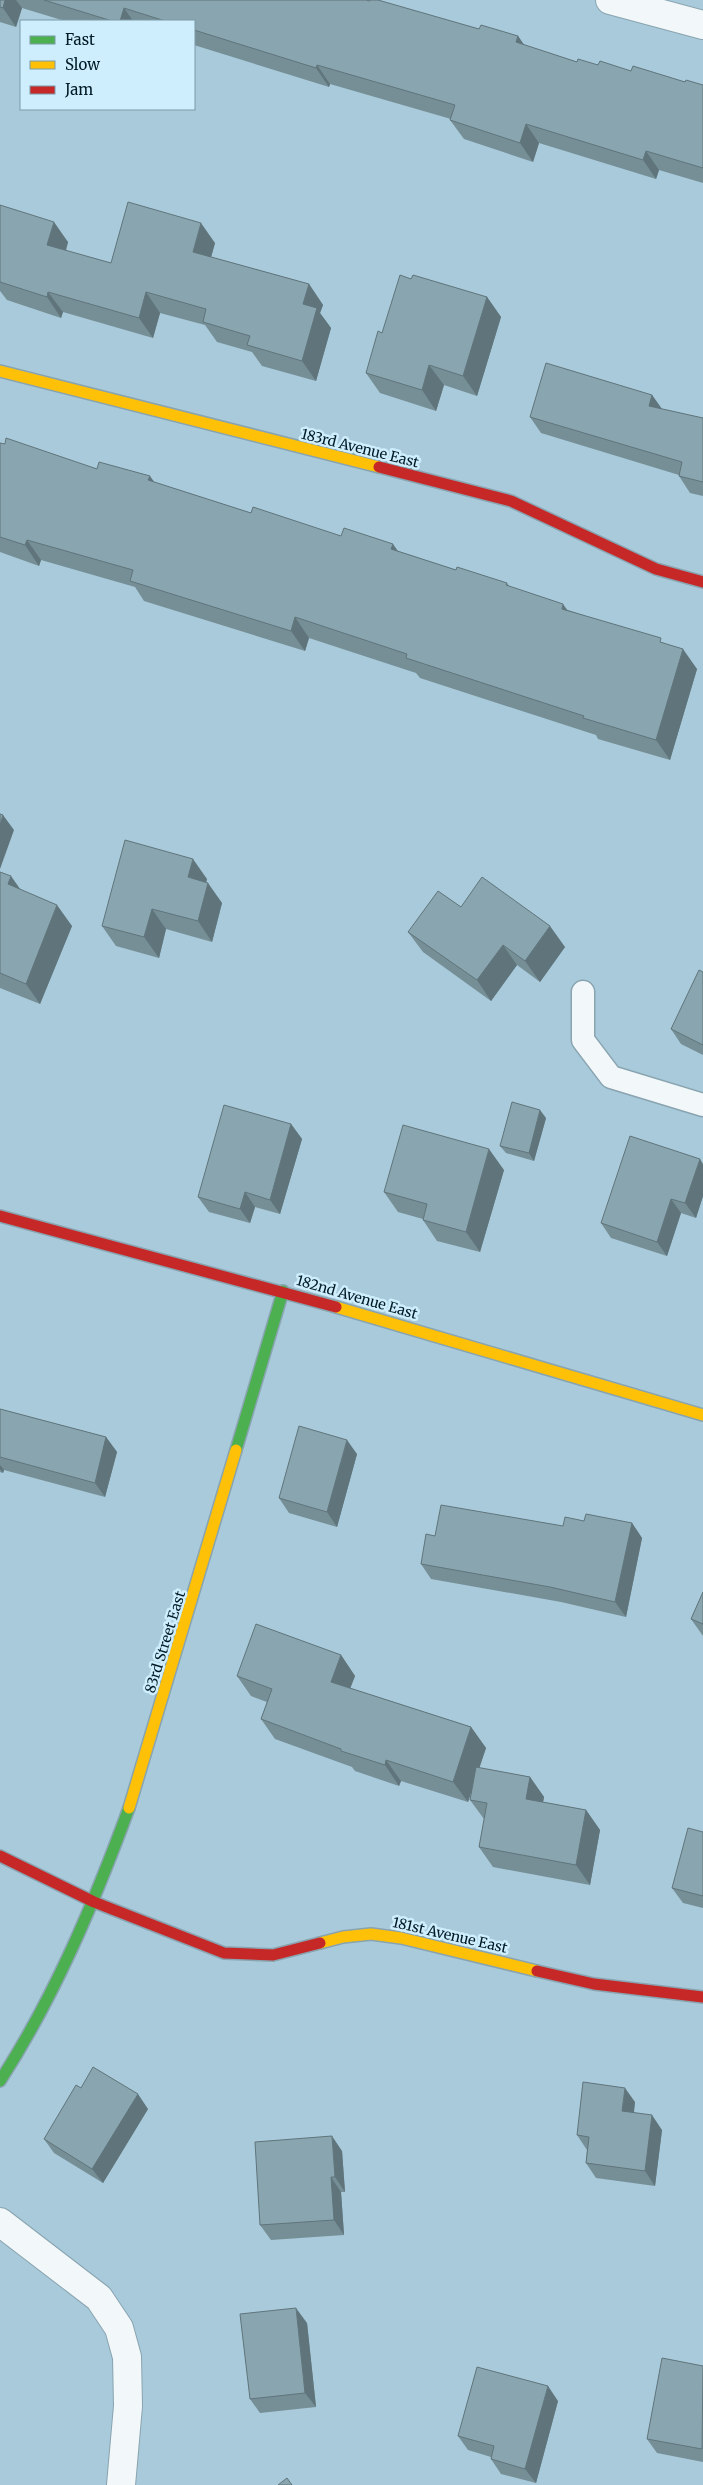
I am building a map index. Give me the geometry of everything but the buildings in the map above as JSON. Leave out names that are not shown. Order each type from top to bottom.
[{"type":"street","points":[[610,0],[703,24]]},
{"type":"street","name":"183rd Avenue East","points":[[0,371],[511,501],[656,569],[703,582]]},
{"type":"street","name":"182nd Avenue East","points":[[0,1216],[283,1291],[703,1415]]},
{"type":"street","name":"83rd Street East","points":[[0,2081],[27,2039],[94,1902],[137,1787],[283,1291]]},
{"type":"street","name":"181st Avenue East","points":[[0,1856],[94,1902],[224,1953],[273,1955],[343,1937],[371,1934],[401,1938],[594,1984],[703,1997]]},
{"type":"street","points":[[0,2222],[99,2298],[119,2328],[128,2357],[128,2406],[121,2485]]},
{"type":"lane","points":[[583,992],[583,1040],[611,1077],[703,1105]]},
{"type":"traffic: fast","points":[[236,1450],[283,1291]]},
{"type":"traffic: fast","points":[[0,2081],[20,2049],[56,1982],[102,1879],[129,1808]]},
{"type":"traffic: slow","points":[[0,371],[379,467]]},
{"type":"traffic: slow","points":[[336,1307],[703,1415]]},
{"type":"traffic: slow","points":[[129,1808],[236,1450]]},
{"type":"traffic: slow","points":[[320,1943],[343,1937],[371,1934],[401,1938],[537,1971]]},
{"type":"traffic: jam","points":[[379,467],[511,501],[656,569],[703,582]]},
{"type":"traffic: jam","points":[[0,1216],[336,1307]]},
{"type":"traffic: jam","points":[[0,1856],[94,1902],[224,1953],[273,1955],[320,1943]]},
{"type":"traffic: jam","points":[[537,1971],[594,1984],[703,1997]]}]
